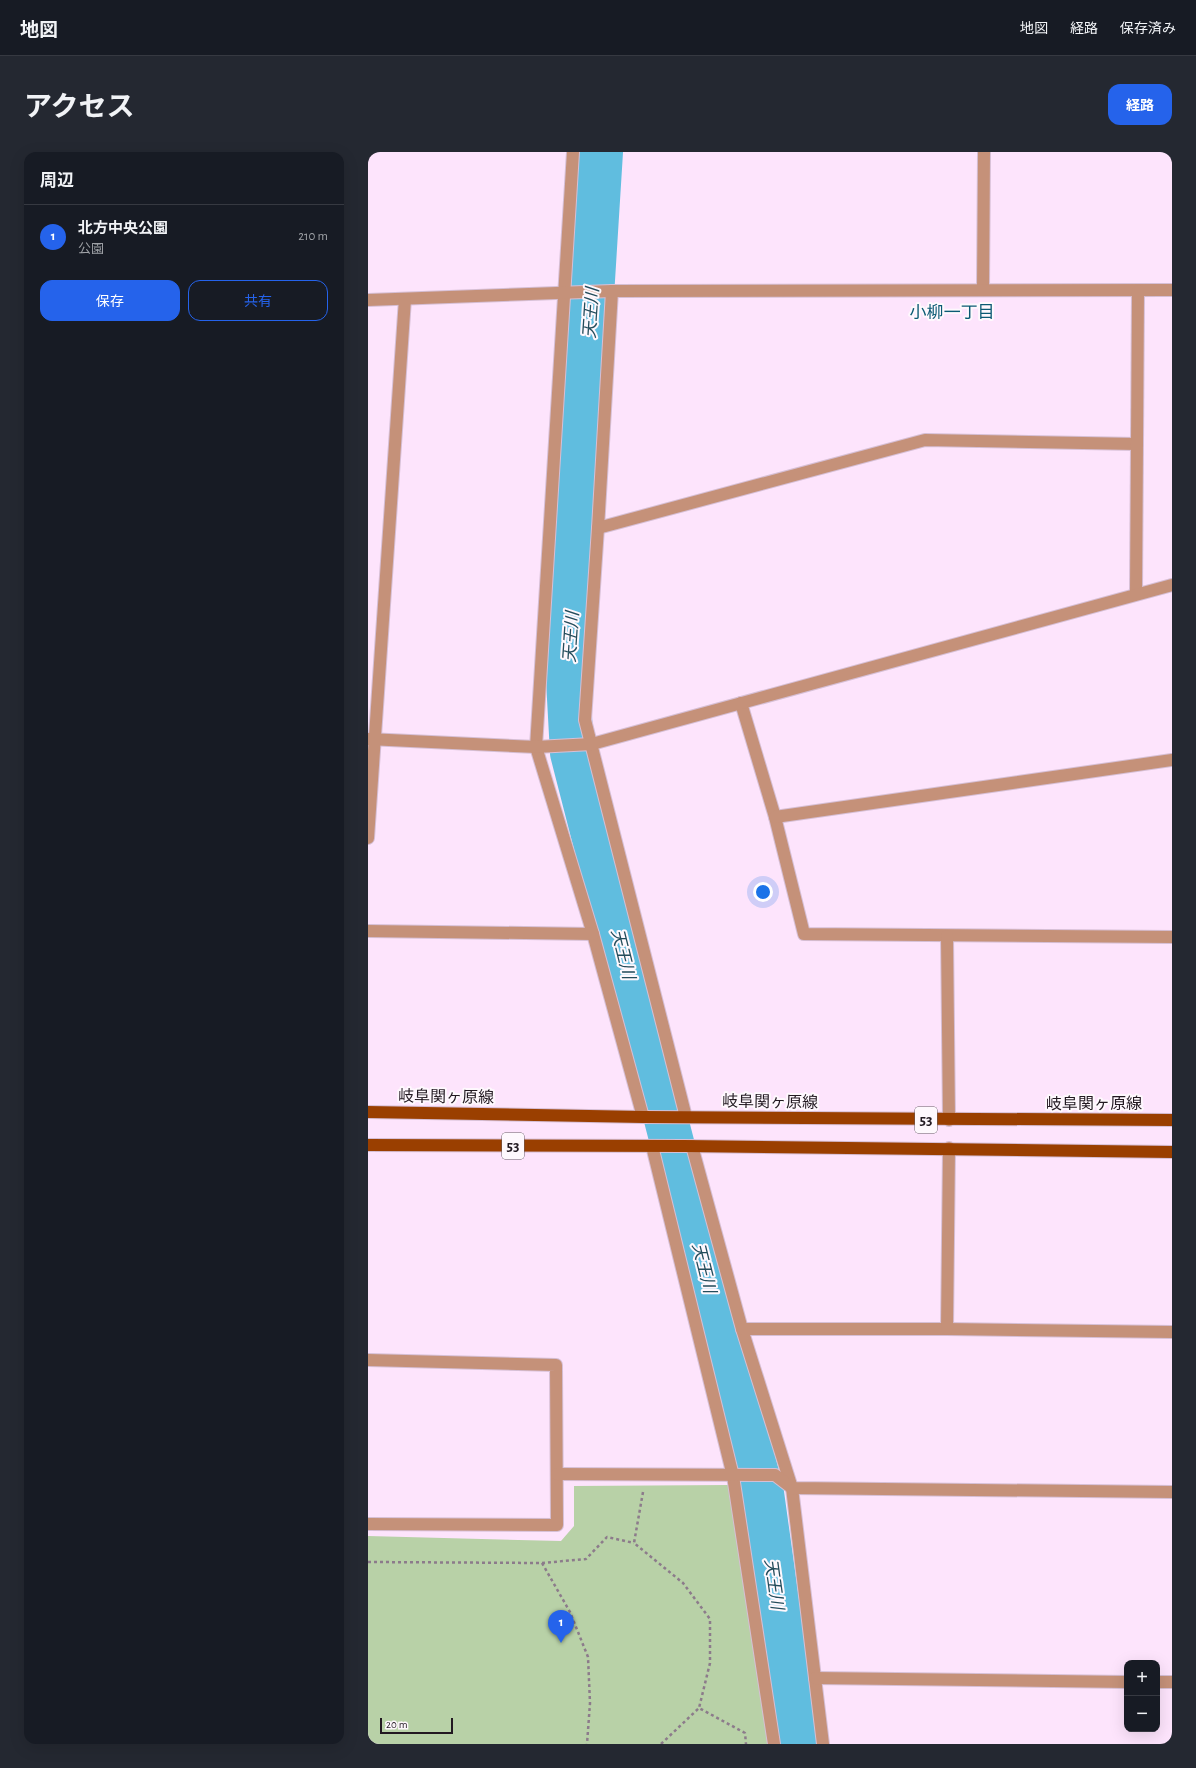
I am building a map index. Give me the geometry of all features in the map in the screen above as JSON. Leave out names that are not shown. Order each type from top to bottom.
[{"type":"main road","name":"岐阜関ヶ原線","points":[[368,1112],[646,1117],[949,1120],[1172,1120]]},
{"type":"main road","name":"53","points":[[368,1145],[949,1148],[1172,1152]]},
{"type":"street","points":[[573,152],[563,293],[536,747],[593,934],[646,1117]]},
{"type":"street","points":[[983,290],[984,152]]},
{"type":"street","points":[[368,300],[612,291],[1172,290]]},
{"type":"street","points":[[612,291],[585,720],[682,1117]]},
{"type":"street","points":[[1136,594],[1138,291]]},
{"type":"street","points":[[368,838],[371,740],[405,299]]},
{"type":"street","points":[[598,528],[925,440],[1138,444]]},
{"type":"street","points":[[371,740],[536,747],[592,744],[1172,585]]},
{"type":"street","points":[[741,702],[775,817],[804,934],[1172,937]]},
{"type":"street","points":[[775,817],[1172,760]]},
{"type":"street","points":[[368,931],[593,934]]},
{"type":"street","points":[[947,936],[949,1120]]},
{"type":"street","points":[[689,1146],[742,1329],[792,1488],[823,1744]]},
{"type":"street","points":[[655,1147],[733,1476],[774,1744]]},
{"type":"street","points":[[948,1328],[949,1148]]},
{"type":"street","points":[[742,1329],[948,1328],[1172,1332]]},
{"type":"street","points":[[368,1360],[556,1365],[557,1525],[368,1524]]},
{"type":"street","points":[[557,1474],[646,1476],[775,1475],[792,1488],[1172,1492]]},
{"type":"street","points":[[815,1678],[1124,1682]]},
{"type":"street","points":[[1160,1682],[1172,1682]]},
{"type":"path","points":[[634,1543],[646,1476]]},
{"type":"path","points":[[368,1562],[542,1563],[586,1558],[607,1537],[634,1543],[683,1583],[710,1619],[710,1663],[699,1708],[661,1744]]},
{"type":"path","points":[[542,1563],[570,1612],[588,1657],[590,1703],[587,1744]]},
{"type":"path","points":[[699,1708],[745,1732],[746,1744]]},
{"type":"green space","points":[[728,1485],[770,1744],[368,1744],[368,1536],[561,1541],[574,1526],[574,1486]]},
{"type":"waterway","name":"天王川","points":[[601,152],[568,680],[572,753],[762,1493],[797,1744]]},
{"type":"place","name":"北方中央公園","points":[[561,1643]]},
{"type":"district","name":"小柳一丁目","points":[[952,312]]}]
